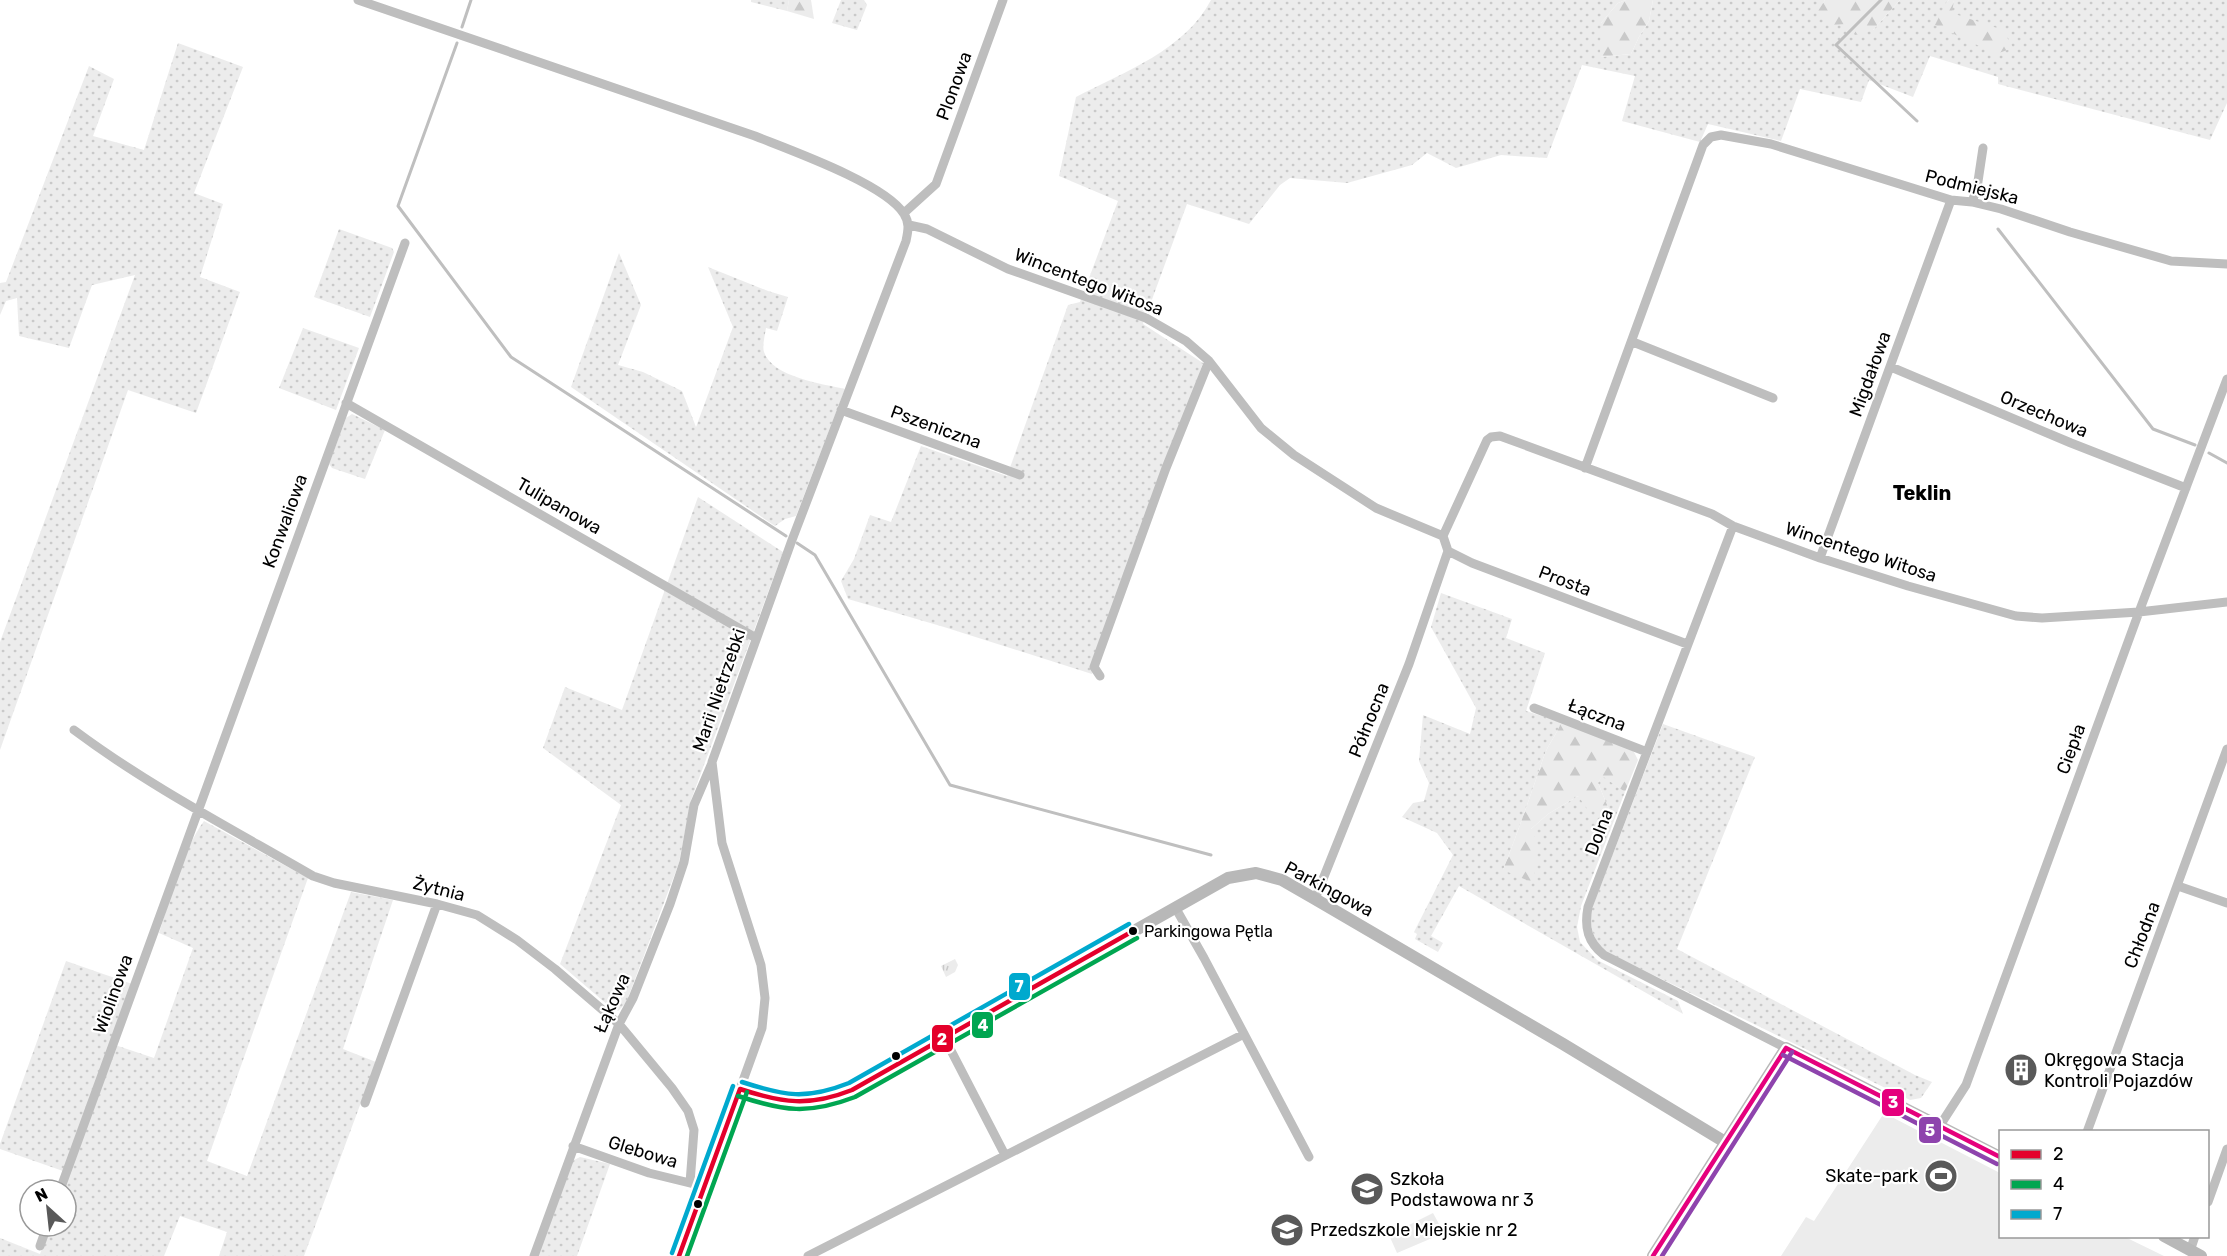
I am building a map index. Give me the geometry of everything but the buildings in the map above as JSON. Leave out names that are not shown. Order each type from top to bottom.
[{"type":"street","points":[[358,0],[755,136],[814,159],[870,186],[904,213],[909,225]]},
{"type":"street","name":"Plonowa","points":[[904,213],[936,184],[1003,0]]},
{"type":"street","name":"Podmiejska","points":[[1633,342],[1704,145],[1711,137],[1721,135],[1771,144],[1951,200],[1972,202],[2171,261],[2227,264]]},
{"type":"street","points":[[1972,202],[1977,188],[1983,148]]},
{"type":"street","name":"Migdałowa","points":[[1820,558],[1951,200]]},
{"type":"street","name":"Wincentego Witosa","points":[[909,225],[927,229],[1008,269],[1146,318],[1186,341],[1209,361],[1262,428],[1294,455],[1377,508],[1443,536],[1487,440],[1496,436],[1712,514],[1733,526],[1820,558],[1908,586],[2016,616],[2042,618],[2139,612],[2227,602]]},
{"type":"street","name":"Marii Nietrzebki","points":[[679,1256],[762,1028],[765,998],[761,965],[722,843],[712,762],[756,638],[906,241],[909,225]]},
{"type":"street","name":"Konwaliowa","points":[[199,811],[405,243]]},
{"type":"street","points":[[1585,468],[1633,342],[1773,398]]},
{"type":"street","points":[[1100,676],[1094,667],[1166,468],[1209,361]]},
{"type":"street","name":"Orzechowa","points":[[1891,367],[2071,443],[2186,488]]},
{"type":"street","name":"Ciepła","points":[[1939,1127],[1966,1085],[2227,379]]},
{"type":"street","name":"Tulipanowa","points":[[346,403],[756,638]]},
{"type":"street","name":"Pszeniczna","points":[[841,410],[1020,475]]},
{"type":"street","name":"Dolna","points":[[1733,526],[1588,907],[1586,925],[1591,942],[1596,949],[1612,960],[1786,1048]]},
{"type":"street","points":[[1443,536],[1448,551]]},
{"type":"street","name":"Prosta","points":[[1448,551],[1472,563],[1687,644]]},
{"type":"street","name":"Północna","points":[[1315,899],[1409,664],[1448,551]]},
{"type":"street","name":"Łączna","points":[[1534,708],[1647,752]]},
{"type":"street","name":"Żytnia","points":[[74,730],[104,752],[199,811],[313,876],[334,883],[437,904],[477,915],[517,940],[619,1024],[672,1088],[688,1111],[694,1130],[690,1183]]},
{"type":"street","name":"Chłodna","points":[[2087,1130],[2227,749]]},
{"type":"street","name":"Łąkowa","points":[[534,1256],[619,1024],[633,998],[670,904],[684,862],[694,804],[712,762]]},
{"type":"street","name":"Wiolinowa","points":[[64,1178],[199,811]]},
{"type":"street","name":"Parkingowa","points":[[740,1089],[780,1102],[806,1103],[828,1100],[852,1090],[1228,878],[1256,873],[1282,880],[1725,1142]]},
{"type":"street","points":[[2178,885],[2227,903]]},
{"type":"street","points":[[365,1103],[437,904]]},
{"type":"street","points":[[1175,907],[1309,1157]]},
{"type":"street","points":[[808,1256],[1244,1034]]},
{"type":"street","points":[[944,1037],[1005,1155]]},
{"type":"street","points":[[1653,1256],[1786,1048],[1999,1156]]},
{"type":"street","name":"Glebowa","points":[[573,1146],[649,1173],[704,1187]]},
{"type":"street","points":[[2209,1199],[2227,1149]]},
{"type":"street","points":[[40,1246],[43,1238]]},
{"type":"street","points":[[2168,1238],[2195,1253]]},
{"type":"green space","points":[[751,0],[789,0],[787,11],[751,2]]},
{"type":"green space","points":[[789,0],[811,0],[814,19],[787,11]]},
{"type":"green space","points":[[841,0],[864,0],[867,5],[857,30],[832,23]]},
{"type":"green space","points":[[1211,0],[1626,0],[1618,3],[1601,23],[1601,57],[1631,54],[1649,21],[1653,0],[1825,0],[1818,11],[1846,24],[1873,30],[1900,0],[1949,0],[1946,3],[1951,13],[1954,0],[2227,0],[2227,103],[2210,140],[1998,84],[1998,77],[1930,56],[1913,97],[1869,80],[1861,102],[1800,89],[1781,141],[1708,124],[1700,142],[1622,121],[1635,76],[1582,65],[1547,158],[1501,155],[1456,168],[1427,153],[1412,165],[1347,183],[1290,178],[1280,185],[1249,224],[1187,204],[1143,324],[1203,363],[1092,674],[848,599],[841,581],[854,559],[870,515],[891,522],[921,446],[1007,476],[1068,305],[1080,302],[1118,201],[1059,176],[1076,97],[1133,69],[1170,46],[1186,33]]},
{"type":"green space","points":[[1626,0],[1653,0],[1649,21],[1631,54],[1600,57],[1601,23],[1618,3]]},
{"type":"green space","points":[[1825,0],[1900,0],[1873,30],[1855,35],[1846,24],[1828,25],[1818,11]]},
{"type":"green space","points":[[1949,0],[1954,0],[1952,13],[2003,30],[2013,48],[1996,54],[1935,25]]},
{"type":"green space","points":[[178,43],[243,67],[194,193],[223,204],[200,277],[240,292],[196,413],[128,390],[0,750],[0,642],[135,275],[92,285],[69,348],[19,336],[17,298],[6,301],[0,315],[0,283],[6,282],[89,66],[114,79],[93,136],[144,150]]},
{"type":"green space","points":[[339,229],[392,248],[394,252],[370,317],[314,297]]},
{"type":"green space","points":[[619,253],[641,305],[618,365],[643,372],[682,391],[696,427],[733,327],[708,267],[788,297],[777,331],[766,328],[763,350],[769,361],[777,368],[799,378],[845,389],[796,516],[785,519],[775,526],[571,387]]},
{"type":"green space","points":[[303,328],[359,348],[336,410],[279,388]]},
{"type":"green space","points":[[352,414],[385,430],[365,479],[332,468],[329,464],[346,418]]},
{"type":"green space","points":[[698,497],[783,552],[691,800],[679,863],[626,1003],[618,1011],[560,964],[621,805],[543,748],[565,687],[622,710]]},
{"type":"green space","points":[[1441,593],[1512,619],[1506,638],[1545,653],[1526,711],[1561,722],[1544,756],[1503,870],[1531,829],[1548,814],[1578,796],[1610,812],[1598,783],[1602,775],[1625,792],[1581,906],[1577,927],[1580,942],[1597,960],[1678,1001],[1683,1014],[1459,886],[1431,936],[1443,943],[1438,952],[1415,939],[1417,934],[1414,932],[1453,855],[1437,833],[1402,817],[1413,803],[1424,801],[1429,783],[1419,761],[1423,715],[1470,734],[1476,708],[1431,627]]},
{"type":"green space","points":[[1561,722],[1633,750],[1638,760],[1625,792],[1602,776],[1598,783],[1610,812],[1588,810],[1578,796],[1548,814],[1531,829],[1537,841],[1534,883],[1503,870],[1544,756]]},
{"type":"green space","points":[[1663,724],[1755,757],[1677,949],[1932,1082],[1921,1098],[1910,1100],[1617,957],[1597,941],[1591,923],[1591,911]]},
{"type":"green space","points":[[204,821],[308,878],[207,1161],[247,1176],[351,892],[393,900],[343,1049],[376,1062],[304,1256],[219,1256],[227,1232],[180,1216],[164,1256],[0,1256],[0,1238],[40,1254],[46,1238],[78,1238],[78,1178],[67,1178],[115,1045],[154,1058],[193,948],[159,933],[183,860]]},
{"type":"green space","points":[[955,959],[958,965],[955,972],[946,977],[941,966]]},
{"type":"green space","points":[[66,961],[132,984],[63,1171],[0,1149],[0,1144]]},
{"type":"green space","points":[[1884,1113],[1999,1172],[1999,1238],[2127,1238],[2164,1256],[1781,1256],[1806,1217],[1814,1221]]},
{"type":"green space","points":[[580,1157],[610,1164],[577,1256],[536,1256],[570,1162]]},
{"type":"green space","points":[[1433,1213],[1444,1233],[1397,1253],[1389,1235]]},
{"type":"waterway","points":[[462,27],[471,0]]},
{"type":"waterway","points":[[1881,0],[1836,45],[1917,121]]},
{"type":"waterway","points":[[457,43],[398,206],[511,357],[786,536]]},
{"type":"waterway","points":[[1998,229],[2153,429],[2195,445]]},
{"type":"waterway","points":[[2209,453],[2227,463]]},
{"type":"waterway","points":[[797,543],[815,555],[950,785],[1211,855]]},
{"type":"transit line","name":"7","points":[[742,1082],[795,1094],[820,1092],[849,1083],[1129,924]]},
{"type":"transit line","name":"2","points":[[740,1089],[796,1101],[822,1099],[852,1090],[1133,931]]},
{"type":"transit line","name":"4","points":[[738,1096],[769,1105],[796,1109],[823,1107],[855,1097],[1137,938]]},
{"type":"transit line","name":"3","points":[[1786,1048],[1999,1156]]},
{"type":"transit line","name":"3","points":[[1653,1256],[1786,1048]]},
{"type":"transit line","name":"5","points":[[1662,1256],[1792,1052]]},
{"type":"transit line","name":"5","points":[[1783,1055],[1997,1164]]},
{"type":"transit line","name":"7","points":[[672,1253],[733,1086]]},
{"type":"transit line","name":"2","points":[[679,1256],[740,1089]]},
{"type":"transit line","name":"4","points":[[687,1256],[747,1092]]},
{"type":"place","name":"Parkingowa Pętla","points":[[1133,931]]},
{"type":"place","name":"Okręgowa Stacja Kontroli Pojazdów","points":[[2021,1070]]},
{"type":"place","name":"Skate-park","points":[[1941,1176]]},
{"type":"place","name":"Szkoła Podstawowa nr 3","points":[[1367,1189]]},
{"type":"place","name":"Przedszkole Miejskie nr 2","points":[[1287,1230]]},
{"type":"district","name":"Teklin","points":[[1922,493]]}]
